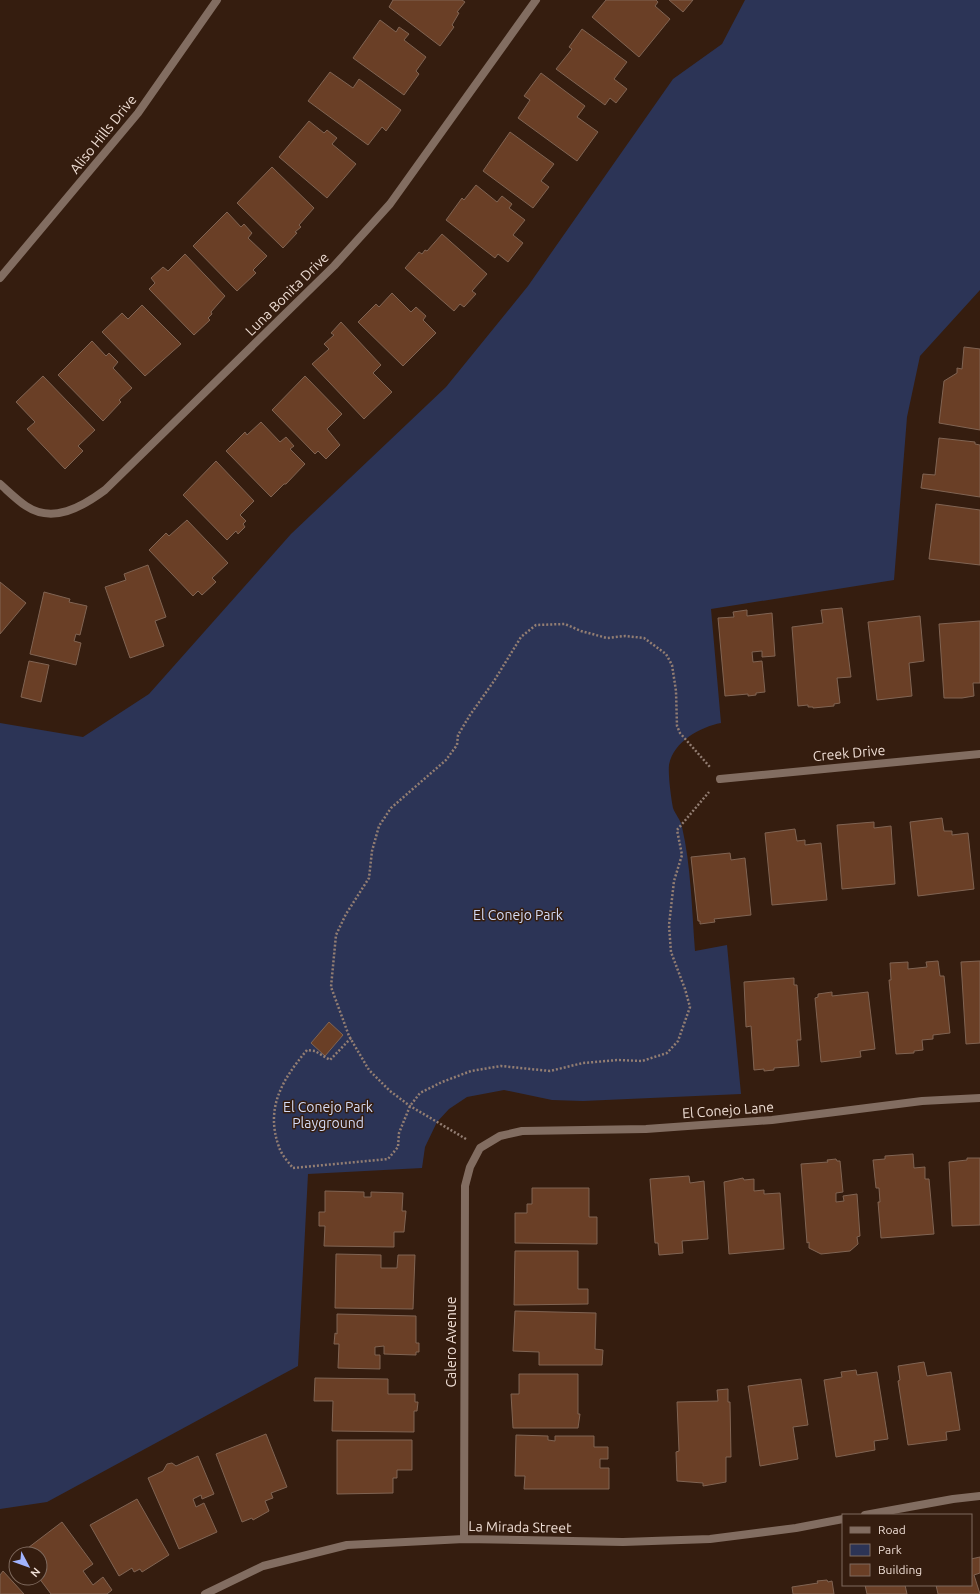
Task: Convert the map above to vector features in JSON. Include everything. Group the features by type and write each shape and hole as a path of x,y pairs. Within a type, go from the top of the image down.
{"street":[{"name":"Aliso Hills Drive","path":"0,278 138,113 217,0"},
{"name":"Luna Bonita Drive","path":"0,484 26,507 44,513 65,513 85,504 104,490 334,266 390,204 536,0"},
{"name":"Creek Drive","path":"720,778 980,754"},
{"name":"El Conejo Lane","path":"480,1148 500,1136 522,1131 646,1129 772,1120 922,1101 980,1098"},
{"name":"Calero Avenue","path":"464,1539 465,1186 470,1166 480,1148"},
{"path":"870,1514 953,1498 980,1496"},
{"name":"La Mirada Street","path":"204,1594 262,1566 347,1545 464,1539 623,1542 710,1539 796,1528 842,1519"}],"path":[{"path":"351,1038 330,1060 315,1051 306,1050 284,1082 277,1097 273,1118 279,1149 293,1168 388,1159 398,1148 399,1133 410,1106 420,1093 471,1070 501,1066 550,1071 583,1063 618,1060 642,1061 667,1053 678,1041 690,1007 671,952 669,925 674,881 682,855 677,830 720,778 678,730 676,691 672,665 666,654 644,638 625,636 607,638 581,631 565,624 536,625 521,637 458,735 458,745 436,770 412,788 390,808 379,826 372,852 369,878 346,914 336,935 331,987 340,1016 369,1070 390,1091 410,1106 480,1148"}],"green space":[{"path":"745,0 980,0 980,290 920,356 907,417 894,580 711,609 721,723 696,732 676,749 669,765 669,775 673,808 681,824 685,842 691,889 695,951 727,945 741,1094 583,1101 552,1100 504,1090 467,1097 449,1109 437,1122 425,1147 422,1168 308,1174 298,1366 47,1502 0,1509 0,723 83,737 149,694 291,534 446,387 528,286 673,79 722,44"}],"building":[{"path":"393,0 462,0 465,2 457,12 459,13 452,25 454,27 440,46 389,7"},
{"path":"606,0 656,0 658,2 655,6 670,19 639,57 592,17"},
{"path":"669,0 693,0 683,12"},
{"path":"380,20 396,32 399,27 409,34 404,40 426,57 416,71 419,74 404,95 353,58"},
{"path":"582,29 627,62 614,79 627,89 616,103 610,98 605,105 556,69 572,49 569,47"},
{"path":"330,72 353,88 359,79 401,110 386,131 382,127 368,145 308,101"},
{"path":"541,73 585,106 577,117 598,132 577,161 518,118 530,100 524,96"},
{"path":"309,121 324,133 327,130 337,138 332,144 356,164 327,198 279,157"},
{"path":"510,132 554,164 541,181 549,187 533,208 483,171"},
{"path":"272,167 314,208 299,225 301,227 295,232 297,233 283,248 237,203"},
{"path":"476,185 497,202 502,196 512,204 509,208 525,220 513,235 523,243 508,262 498,254 495,258 446,220 462,198 464,200"},
{"path":"227,212 241,227 244,224 252,233 248,238 267,256 253,270 256,273 237,291 193,246"},
{"path":"442,234 487,274 472,291 476,294 464,307 460,304 454,311 405,268 419,252 422,254 425,250 427,251"},
{"path":"185,254 225,296 211,312 212,314 208,318 210,320 194,335 149,289 155,283 151,278 163,267 168,271"},
{"path":"392,293 411,312 416,307 426,316 423,320 436,333 403,366 358,322 376,304 379,307"},
{"path":"142,305 181,344 145,376 102,332 122,313 128,319"},
{"path":"341,322 381,365 373,373 392,392 364,419 312,364 329,349 324,344 334,335 331,333"},
{"path":"92,341 106,356 109,353 118,362 113,368 132,388 119,400 121,402 103,421 58,375"},
{"path":"964,347 980,349 980,430 939,423 944,381 957,373 957,368 962,369"},
{"path":"43,376 95,430 78,446 83,451 65,469 27,429 35,422 16,402"},
{"path":"305,376 342,414 327,429 340,445 326,459 318,451 315,454 272,410"},
{"path":"261,422 280,442 286,437 294,446 290,449 305,464 271,497 226,451 245,432 247,435"},
{"path":"939,438 975,442 975,444 980,445 980,497 921,488 923,474 935,475"},
{"path":"216,461 254,501 240,515 246,521 243,524 245,527 238,534 236,531 227,540 183,495"},
{"path":"936,504 980,510 980,565 929,559"},
{"path":"187,520 228,563 212,578 216,582 202,595 198,591 193,596 149,550 166,533 169,536"},
{"path":"148,565 166,617 155,621 164,646 130,658 105,587 126,580 124,574"},
{"path":"0,582 26,603 0,634"},
{"path":"44,592 70,599 69,602 87,606 80,635 76,634 74,641 81,643 76,665 30,654"},
{"path":"842,608 851,677 837,678 840,703 834,704 834,706 813,708 808,707 808,705 798,706 792,627 823,623 821,610"},
{"path":"747,610 747,616 772,613 775,656 762,657 762,651 752,652 753,662 762,661 765,692 748,696 748,694 725,696 718,618 734,617 733,612"},
{"path":"920,616 924,661 909,663 912,696 877,700 868,622"},
{"path":"980,621 980,683 973,683 974,696 944,698 939,624"},
{"path":"29,661 49,665 41,702 21,697"},
{"path":"942,818 944,831 952,831 952,835 968,833 974,889 918,896 910,822"},
{"path":"874,822 874,828 891,826 895,884 842,889 837,825"},
{"path":"795,829 797,841 805,840 805,845 821,843 827,900 772,905 765,833"},
{"path":"730,853 731,860 745,858 751,915 714,919 715,922 700,924 700,921 698,921 691,857"},
{"path":"938,961 940,976 944,976 950,1033 933,1035 933,1039 922,1040 923,1050 914,1051 914,1053 896,1054 889,980 891,980 890,963 908,962 908,969 927,967 926,962"},
{"path":"980,961 980,1043 966,1044 961,962"},
{"path":"794,978 794,985 797,985 801,1040 797,1040 799,1066 774,1068 774,1070 764,1071 764,1069 754,1070 751,1026 746,1027 744,982"},
{"path":"832,992 832,996 868,992 875,1049 860,1051 861,1057 821,1062 815,998 818,997 818,994"},
{"path":"329,1022 343,1035 325,1056 311,1043"},
{"path":"913,1154 914,1168 925,1167 925,1179 929,1179 934,1234 881,1238 878,1202 880,1202 879,1188 876,1188 873,1160 885,1159 885,1156"},
{"path":"967,1158 980,1158 980,1225 952,1226 949,1162 967,1160"},
{"path":"836,1159 837,1161 840,1161 843,1192 836,1193 836,1202 844,1201 843,1196 857,1194 860,1236 857,1237 858,1244 850,1251 821,1254 809,1248 809,1242 807,1243 801,1164 828,1162 827,1160"},
{"path":"689,1176 690,1183 704,1181 708,1239 682,1241 683,1253 659,1255 658,1243 655,1243 650,1179"},
{"path":"743,1178 744,1180 754,1179 754,1191 764,1190 764,1194 780,1193 784,1249 729,1254 724,1182"},
{"path":"532,1188 589,1188 589,1217 597,1217 597,1244 515,1243 515,1213 527,1213 527,1204 532,1204"},
{"path":"325,1191 364,1192 364,1197 371,1197 371,1192 403,1193 402,1211 406,1211 404,1232 394,1232 394,1247 324,1246 325,1226 319,1226 319,1212 325,1212"},
{"path":"515,1251 578,1251 578,1289 588,1289 588,1304 514,1305"},
{"path":"336,1254 381,1255 381,1268 397,1268 398,1255 415,1255 413,1309 335,1308"},
{"path":"515,1311 596,1313 595,1349 603,1350 602,1365 539,1365 539,1352 513,1351"},
{"path":"337,1314 416,1316 416,1343 419,1343 419,1352 416,1352 416,1355 384,1354 384,1346 375,1347 375,1355 380,1355 380,1369 338,1368 339,1344 334,1344 335,1333 337,1334"},
{"path":"924,1362 927,1376 951,1372 960,1430 946,1432 947,1440 908,1445 898,1381 900,1380 898,1366"},
{"path":"856,1370 857,1375 877,1372 888,1439 874,1441 875,1450 836,1457 824,1380 842,1377 841,1372"},
{"path":"519,1374 578,1374 578,1414 580,1414 578,1428 513,1428 511,1394 519,1394"},
{"path":"315,1378 388,1379 388,1394 415,1394 415,1402 418,1402 417,1411 414,1411 414,1432 332,1431 333,1401 314,1401"},
{"path":"801,1379 808,1425 793,1427 798,1459 760,1466 748,1386"},
{"path":"728,1389 728,1402 730,1402 731,1457 726,1457 726,1482 703,1486 703,1483 677,1481 676,1452 679,1451 677,1402 718,1401 717,1390"},
{"path":"266,1434 287,1487 271,1493 273,1498 265,1501 269,1511 253,1520 252,1518 242,1522 216,1454"},
{"path":"516,1435 548,1436 548,1440 555,1441 555,1436 594,1436 594,1447 608,1447 608,1459 600,1459 600,1468 609,1468 609,1489 524,1489 525,1476 515,1476"},
{"path":"337,1440 412,1440 412,1470 397,1470 397,1478 393,1478 393,1493 337,1494"},
{"path":"198,1456 214,1494 202,1499 201,1495 193,1499 196,1507 204,1503 217,1532 179,1549 148,1478 163,1471 167,1464 172,1463 176,1466"},
{"path":"137,1499 169,1555 142,1572 140,1569 134,1572 132,1568 119,1576 90,1525"},
{"path":"62,1522 93,1564 83,1571 93,1585 103,1577 112,1590 107,1594 51,1594 45,1586 48,1586 48,1546 30,1546"},
{"path":"980,1557 980,1573 974,1575 980,1594 938,1594 936,1586 972,1586 972,1559"},
{"path":"3,1571 8,1576 8,1586 17,1586 24,1594 0,1594 0,1575"},
{"path":"827,1580 828,1582 832,1581 834,1594 793,1594 792,1587"},
{"path":"865,1586 905,1586 907,1594 867,1594"}],"park label":[{"name":"El Conejo Park","path":"518,915"},
{"name":"El Conejo Park Playground","path":"328,1116"}]}
